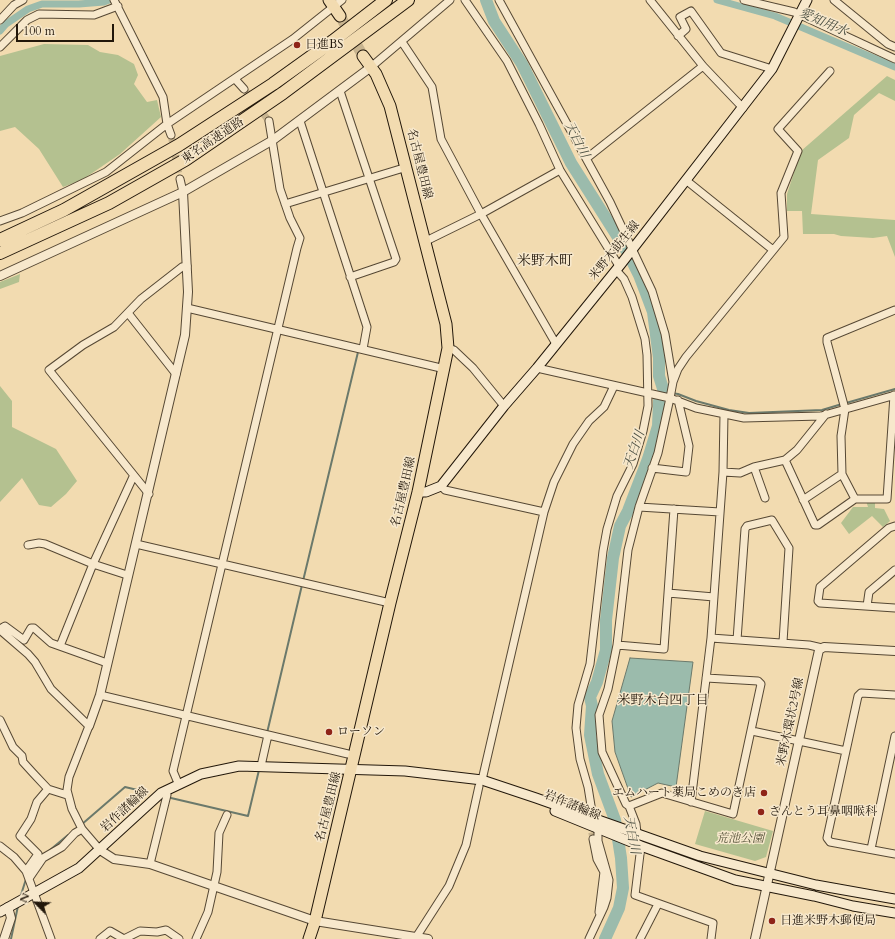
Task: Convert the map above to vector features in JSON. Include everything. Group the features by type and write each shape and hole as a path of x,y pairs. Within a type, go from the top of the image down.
{"highway":[{"name":"東名高速道路","path":"0,240 70,207 180,145 273,84 333,41 386,0"},
{"name":"東名高速道路","path":"0,253 109,203 185,160 283,93 408,0"}],"main road":[{"name":"米野木莇生線","path":"441,486 504,406 537,368 619,267 743,108 772,69 807,0"},
{"name":"名古屋豊田線","path":"309,939 316,921 390,603 418,492 445,369 448,348 446,324 407,167 390,106 376,74 363,56"},
{"path":"418,492 426,492 441,486"},
{"name":"岩作諸輪線","path":"4,909 34,894 79,868 100,850 149,802 161,793 195,776 239,766 352,768 405,771 480,783 633,831 700,856 768,874 895,899"},
{"name":"岩作諸輪線","path":"480,783 735,880 853,906 895,913"}],"street":[{"path":"0,20 14,5 23,0"},
{"path":"0,276 183,192 273,140 371,67 450,0"},
{"path":"465,0 507,61 540,124 560,170 619,267 632,297 645,339 649,394 647,414 633,464 617,496 603,551 590,664 578,704 576,728 580,772 588,805"},
{"path":"499,0 613,207 657,304 665,334 673,382"},
{"path":"650,0 703,66 743,108"},
{"path":"744,0 800,16 895,59"},
{"path":"834,0 888,44 895,47"},
{"path":"0,47 27,20 39,14 94,15 116,3 163,97 167,124 171,135"},
{"path":"0,221 22,213 102,174 167,124 293,40 336,6"},
{"path":"678,36 686,29 680,17 691,11 721,53 772,69"},
{"path":"402,42 432,87 442,139 481,214 556,344"},
{"path":"587,158 703,66"},
{"path":"633,831 636,824 629,806 626,804 606,762 600,743 599,720 600,708 610,683 617,645 628,550 639,506 652,468 673,382 678,369 686,357 784,236 781,193 798,151 778,129 830,71"},
{"path":"235,79 244,90"},
{"path":"340,91 370,177 396,259 394,262 350,277"},
{"path":"178,784 173,771 300,238 280,189 269,121"},
{"path":"300,121 366,327 363,349"},
{"path":"285,204 407,167"},
{"path":"426,241 481,214 560,170"},
{"path":"180,179 183,192 187,266 187,308 185,334 136,544 127,575 100,696 69,777 67,795 82,829 100,850 114,859 150,864 316,921 428,939"},
{"path":"686,180 773,250"},
{"path":"148,494 49,370 82,345 114,327 141,299 182,267 187,266"},
{"path":"187,308 445,369"},
{"path":"855,499 842,474 842,436 845,410 827,338 895,310"},
{"path":"128,313 176,374"},
{"path":"448,348 454,350 473,368 504,406"},
{"path":"537,368 670,398 696,408 744,418 820,416 894,395 887,499 855,499 818,525 815,525 786,460"},
{"path":"416,938 449,886 466,845 544,512 554,482 573,444 589,421 604,407 614,386"},
{"path":"652,468 686,472 689,446 678,400"},
{"path":"691,802 711,638 723,472 724,414"},
{"path":"723,472 740,473 754,467 786,460 797,450 826,414"},
{"path":"754,467 765,498"},
{"path":"803,500 842,474"},
{"path":"60,646 93,564 133,477"},
{"path":"441,486 445,490 544,512"},
{"path":"639,506 674,510 720,512"},
{"path":"617,645 664,649 674,510"},
{"path":"737,640 745,529 747,526 769,519 774,522 789,548 783,642"},
{"path":"895,526 890,528 819,588 818,601 820,603 895,608"},
{"path":"28,545 39,543 45,544 93,564 127,575"},
{"path":"136,544 390,603"},
{"path":"867,606 869,592 895,570"},
{"path":"668,593 714,596"},
{"path":"89,726 51,689 35,662 28,654 0,630 5,626 24,640 32,628 34,628 51,643 107,663"},
{"path":"711,638 783,642 822,648 895,651"},
{"name":"米野木環状2号線","path":"755,939 768,874 780,832 818,653 822,648"},
{"path":"629,806 659,793 733,814 761,684 758,682 706,678"},
{"path":"895,695 859,694 827,838 830,842 895,854"},
{"path":"100,696 348,754"},
{"path":"0,720 13,746 22,756 23,762 48,790 67,795"},
{"path":"752,731 846,751"},
{"path":"261,766 268,735"},
{"path":"871,849 895,736"},
{"path":"580,759 588,787 593,818"},
{"path":"28,874 38,854 20,836 31,819 37,802 48,790"},
{"path":"150,864 167,795"},
{"path":"196,939 208,912 214,886 219,833 228,815"},
{"path":"28,874 43,858 62,847 82,829"},
{"path":"588,939 607,898 609,880 598,841 599,829"},
{"path":"593,839 597,859 604,872 598,918"},
{"path":"637,844 635,895 713,922 711,939"},
{"path":"0,846 14,857 28,874 51,939"},
{"path":"640,939 658,904"},
{"path":"4,909 11,918 4,939"},
{"path":"100,939 110,931 124,939 140,931 157,932 166,930 178,939"}],"green space":[{"path":"44,44 88,45 100,52 118,55 134,64 138,75 134,84 147,102 157,100 161,117 120,154 82,180 63,187 39,149 15,127 0,131 0,56"},
{"path":"887,76 895,80 895,101 879,93 854,115 849,138 818,160 811,214 895,220 895,257 887,236 873,238 841,236 834,234 803,234 802,211 787,211 787,194 801,151"},
{"path":"20,274 19,282 0,289 0,282"},
{"path":"0,386 12,401 12,427 56,449 77,481 66,494 51,507 39,505 22,478 0,502"},
{"path":"866,501 875,501 875,508 884,509 890,521 883,527 872,516 849,534 841,523 853,507 868,507"},
{"name":"荒池公園","path":"705,811 773,831 766,857 755,861 695,844"}],"shaded area":[{"path":"630,658 693,662 676,787 658,783 631,797 615,752 612,721"}],"waterway":[{"name":"愛知用水","path":"0,31 6,24 28,9 42,4 79,4 104,2 109,0"},
{"name":"天白川","path":"486,0 494,21 522,64 571,163 628,253 639,275 653,312 659,358 659,376 664,392 659,401 658,426 648,459 628,511 620,526 613,558 606,620 606,650 597,682 590,697 592,706 590,735 598,774 615,820 621,858 623,888 619,908 605,939"},
{"name":"愛知用水","path":"717,0 775,16 895,67"},
{"path":"303,581 358,352"},
{"path":"846,403 895,389"},
{"path":"664,392 678,394 696,401 729,410 749,413 822,410 842,404"},
{"path":"267,733 302,585"},
{"path":"171,798 248,816 259,770"},
{"path":"81,825 125,787 146,792"},
{"path":"50,850 68,835"},
{"path":"20,898 26,879"},
{"path":"11,939 18,906"}],"tunnel":[{"path":"340,16 363,56"},
{"path":"244,89 269,121"},
{"path":"171,135 180,179"},
{"path":"590,822 593,839"}],"place":[{"name":"日進BS","path":"297,45"},
{"name":"ローソン","path":"329,732"},
{"name":"エムハート薬局こめのき店","path":"764,793"},
{"name":"さんとう耳鼻咽喉科","path":"761,812"},
{"name":"日進米野木郵便局","path":"772,921"}],"district":[{"name":"米野木町","path":"545,262"},
{"name":"米野木台四丁目","path":"663,701"}]}
